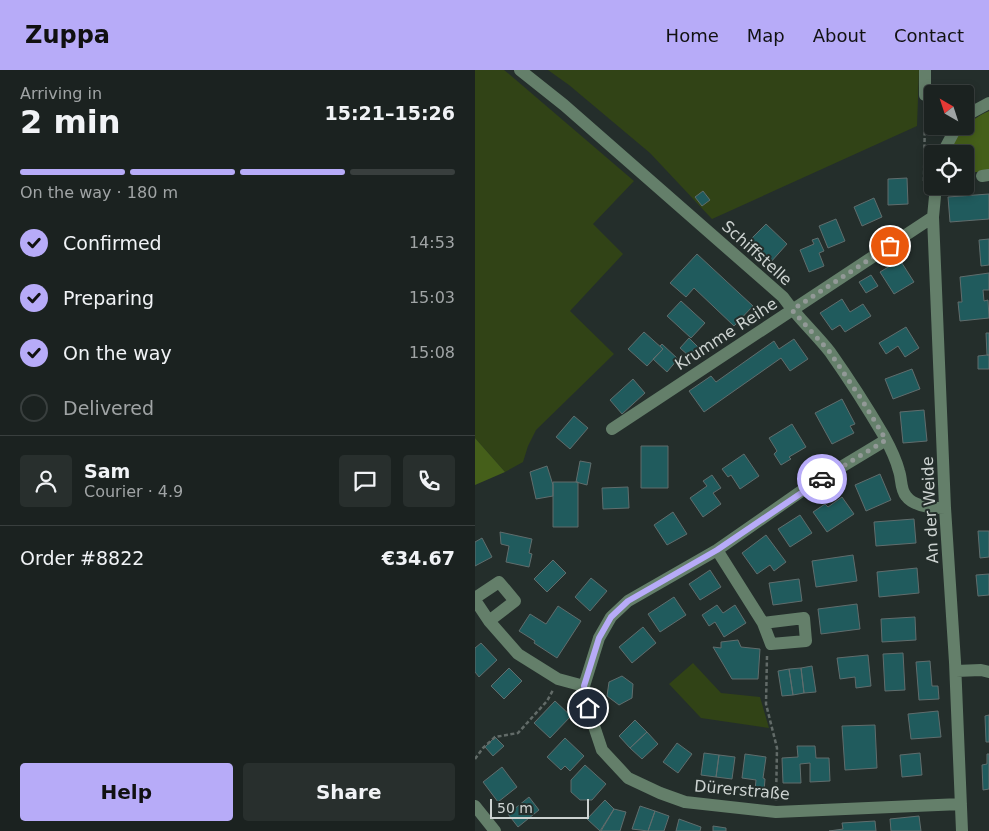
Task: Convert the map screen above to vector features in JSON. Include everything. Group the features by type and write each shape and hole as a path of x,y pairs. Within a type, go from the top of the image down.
{"street":[{"name":"Schiffstelle","path":"520,70 564,105 783,297 792,310 829,351 862,400 896,461 901,486 907,497 931,508 945,508"},
{"path":"925,70 927,85"},
{"path":"974,112 989,104"},
{"name":"An der Weide","path":"931,195 962,831"},
{"name":"Krumme Reihe","path":"612,429 933,217"},
{"name":"Dürerstraße","path":"886,440 803,490 717,550 628,601 611,617 599,638 584,686 588,708 602,750 628,778 685,802 776,812 961,804"},
{"path":"717,550 763,623 771,644 806,641 804,618 763,623"},
{"path":"489,621 515,601 499,582 475,599 489,621 518,654 558,679 584,686"},
{"path":"955,672 981,670 989,672"},
{"path":"475,806 495,831"}],"path":[{"path":"771,644 767,657 766,704 777,748 776,812"},
{"path":"475,759 495,737 518,733 547,701 558,679"}],"green space":[{"path":"475,70 504,70 634,181 593,224 623,254 570,311 614,354 536,430 523,462 505,472 475,438"},
{"path":"548,70 919,70 917,126 712,219 650,153 569,85"},
{"path":"989,111 989,171 974,172 974,145 953,145 959,135 974,135 974,119"},
{"path":"475,438 505,472 475,485"},
{"path":"693,663 721,693 760,697 769,728 701,718 669,684"}],"building":[{"path":"907,178 908,204 888,205 888,179"},
{"path":"703,191 710,200 702,206 695,197"},
{"path":"989,194 989,219 950,222 948,197"},
{"path":"874,198 882,217 862,226 854,207"},
{"path":"836,219 845,241 828,248 819,226"},
{"path":"766,224 787,244 770,263 748,242"},
{"path":"818,238 824,251 819,253 824,266 809,272 800,250 814,244 812,240"},
{"path":"989,239 989,265 981,266 979,240"},
{"path":"697,254 753,306 734,326 694,288 686,297 670,283"},
{"path":"900,260 914,282 894,294 880,272"},
{"path":"989,273 989,290 983,290 984,301 988,300 989,318 960,321 958,302 962,302 960,277"},
{"path":"871,275 878,286 866,293 859,282"},
{"path":"842,299 850,312 863,304 871,316 845,332 840,325 832,330 820,313"},
{"path":"681,301 705,323 691,338 667,316"},
{"path":"906,327 919,348 905,357 898,346 886,354 879,343"},
{"path":"644,332 663,349 647,366 628,349"},
{"path":"986,333 989,333 989,355 987,355"},
{"path":"689,338 698,347 689,356 680,348"},
{"path":"794,339 808,359 790,371 781,358 704,412 689,391 711,376 716,382 774,341 779,349"},
{"path":"662,344 678,359 667,372 653,359 663,349 660,346"},
{"path":"989,355 989,369 978,369 978,356"},
{"path":"912,369 920,389 893,399 885,379"},
{"path":"633,379 645,393 622,414 610,400"},
{"path":"842,399 855,424 850,426 854,433 832,444 815,413"},
{"path":"924,410 927,441 903,443 900,412"},
{"path":"574,416 588,428 570,449 556,437"},
{"path":"792,424 806,447 789,457 791,459 781,465 774,454 777,451 769,438"},
{"path":"641,446 668,446 668,488 641,488"},
{"path":"744,454 759,476 740,489 731,475 728,477 722,469"},
{"path":"580,461 591,463 587,485 576,482"},
{"path":"547,466 553,485 553,496 536,499 530,472"},
{"path":"880,474 891,500 866,511 855,485"},
{"path":"712,475 721,488 713,493 721,504 703,517 690,498 707,486 703,481"},
{"path":"553,482 578,482 578,527 553,527"},
{"path":"628,487 629,508 603,509 602,488"},
{"path":"842,497 854,514 827,532 813,512 825,504 828,507"},
{"path":"673,512 687,534 667,545 654,525"},
{"path":"800,515 812,533 790,547 778,529"},
{"path":"914,519 916,543 876,546 874,522"},
{"path":"978,531 989,531 989,557 980,558"},
{"path":"500,532 532,539 529,553 532,554 529,567 506,562 509,546 501,544"},
{"path":"766,535 786,562 774,571 770,565 757,574 742,553"},
{"path":"482,538 492,557 475,566 475,542"},
{"path":"853,555 857,581 816,587 812,561"},
{"path":"553,560 566,573 547,592 534,579"},
{"path":"917,568 919,593 879,597 877,572"},
{"path":"710,570 721,587 700,600 689,584"},
{"path":"989,574 989,595 978,596 976,575"},
{"path":"591,578 607,591 590,611 575,597"},
{"path":"799,579 802,601 773,605 769,583"},
{"path":"674,597 686,615 660,632 648,614"},
{"path":"857,604 860,629 821,634 818,609"},
{"path":"717,605 723,613 735,605 746,623 724,637 715,622 709,626 702,615"},
{"path":"558,606 581,621 557,658 519,631 530,614 546,624"},
{"path":"915,617 916,640 882,642 881,619"},
{"path":"643,627 656,643 632,663 619,647"},
{"path":"738,640 741,647 760,649 758,679 732,679 713,647 721,648 721,642"},
{"path":"481,643 497,660 479,677 475,672 475,648"},
{"path":"903,653 905,690 885,691 883,654"},
{"path":"868,655 871,686 856,688 855,677 840,679 837,658"},
{"path":"930,661 932,686 938,686 939,699 919,700 916,662"},
{"path":"812,666 816,692 804,693 801,668"},
{"path":"509,668 522,681 504,699 491,686"},
{"path":"801,668 804,693 793,695 789,669"},
{"path":"789,669 793,695 782,696 778,671"},
{"path":"622,676 633,684 632,698 619,705 607,696 609,682"},
{"path":"555,701 571,716 550,738 534,723"},
{"path":"938,711 941,737 911,739 908,714"},
{"path":"989,715 989,742 986,742 985,716"},
{"path":"635,720 647,732 630,748 619,736"},
{"path":"875,725 877,768 845,770 842,726"},
{"path":"647,732 658,744 642,759 630,748"},
{"path":"495,737 504,746 493,756 485,747"},
{"path":"565,738 584,756 570,771 565,766 561,770 547,757"},
{"path":"677,743 692,754 678,773 663,762"},
{"path":"797,746 815,746 816,758 829,758 830,781 810,782 810,763 800,764 801,783 783,783 782,758 798,757"},
{"path":"704,753 719,755 716,777 701,775"},
{"path":"920,753 922,775 902,777 900,755"},
{"path":"745,754 766,757 763,778 765,779 764,791 755,790 756,780 742,778"},
{"path":"987,754 989,754 989,789 983,790 982,765 987,764"},
{"path":"719,755 735,757 732,779 716,777"},
{"path":"585,765 606,784 592,800 580,800 571,792 571,780"},
{"path":"502,767 517,787 498,802 483,782"},
{"path":"529,797 539,810 518,827 508,814"},
{"path":"605,800 614,809 600,831 587,819"},
{"path":"640,806 655,811 648,831 632,829"},
{"path":"614,809 626,812 620,831 601,831"},
{"path":"655,811 669,816 664,831 648,831"},
{"path":"919,816 921,831 891,831 890,819"},
{"path":"679,819 701,827 700,831 676,831"},
{"path":"875,821 876,831 829,831 843,829 842,823"},
{"path":"713,826 726,828 726,831 713,831"}],"way so far":[{"path":"822,479 886,440 829,351 792,310 890,246"}],"route":[{"path":"588,708 584,686 599,638 611,617 628,601 717,550 803,490 822,479"}]}
